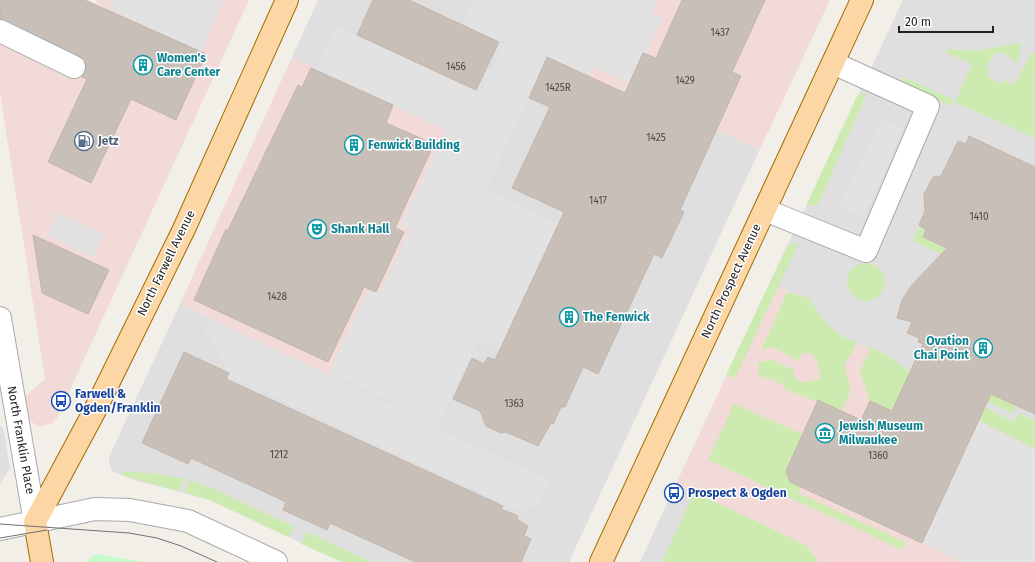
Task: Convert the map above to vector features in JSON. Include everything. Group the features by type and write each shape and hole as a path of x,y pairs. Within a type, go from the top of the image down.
{"main road":[{"name":"North Farwell Avenue","path":"35,522 94,412 184,229 288,0"},
{"name":"North Prospect Avenue","path":"601,562 862,0"},
{"name":"North Franklin Place","path":"35,522 42,562"}],"street":[{"path":"0,31 74,66"},
{"path":"765,210 866,251 928,106 833,63"},
{"name":"North Franklin Place","path":"0,318 35,522"},
{"path":"0,530 95,509 130,510 188,521 276,562"}],"shaded area":[{"path":"97,0 249,0 57,418 51,424 39,427 29,420 23,398 45,379 0,93 0,37 79,76 110,11 96,3"},
{"path":"114,0 224,0 201,52 110,10"},
{"path":"318,0 570,0 588,76 760,149 569,562 342,562 210,500 137,481 112,471 109,463 109,457 180,304 209,318 316,70 292,57"},
{"path":"474,0 658,0 652,13 662,18 646,54 643,53 629,83 593,67 588,76 547,58 486,190 558,223 500,349 478,340 436,427 549,481 537,504 522,512 232,377 204,330 209,318 395,407 397,404 329,373 369,289 380,294 410,229 401,225 446,130 316,70 337,26 481,92 506,39 501,36 499,42 462,25"},
{"path":"570,0 830,0 760,149 588,76"},
{"path":"903,0 1035,0 1035,431 910,372 887,355 844,338 821,319 809,298 769,284"},
{"path":"292,57 446,129 401,225 410,229 380,294 369,289 328,375 180,304"},
{"path":"881,120 903,130 862,217 840,207"},
{"path":"58,213 104,234 94,257 47,235"},
{"path":"769,284 809,298 821,319 844,338 887,355 910,372 1035,431 1035,562 819,562 806,545 676,484"},
{"path":"979,421 1035,449 1035,562 962,562 922,543"},
{"path":"0,426 3,427 10,468 0,484"},
{"path":"676,484 806,545 819,562 640,562"}],"green space":[{"path":"1021,43 1020,55 1015,65 1013,60 1004,53 995,54 986,66 990,68 987,77 1002,84 1004,80 1014,85 1030,55 1035,51 1035,138 955,102 972,64 946,52 947,49 976,51"},
{"path":"904,77 954,100 951,106 902,83"},
{"path":"867,93 818,205 806,206 857,96"},
{"path":"920,226 926,229 923,237 1002,273 999,281 913,241"},
{"path":"799,243 735,378 726,375 788,245"},
{"path":"866,263 876,266 882,272 885,282 882,292 876,298 866,301 856,298 850,292 847,282 850,272 856,266"},
{"path":"787,292 809,298 824,319 835,331 841,336 857,342 844,366 851,391 841,411 785,389 782,384 759,375 759,362 772,360 794,370 794,377 801,382 816,380 820,377 818,363 811,353 802,353 798,361 773,347 761,350"},
{"path":"871,347 887,355 910,372 892,411 870,401 860,371"},
{"path":"957,378 1016,405 1012,413 953,385"},
{"path":"734,404 803,434 786,471 790,482 801,487 798,493 903,541 906,544 905,547 901,549 708,460"},
{"path":"985,407 1014,422 1019,413 1035,421 1035,449 979,421"},
{"path":"122,471 161,474 185,479 179,490 174,490 122,475"},
{"path":"190,481 212,488 295,527 288,537 210,500 184,492"},
{"path":"694,492 806,545 819,562 662,562"},
{"path":"307,532 371,562 342,562 301,544"},
{"path":"96,554 145,562 86,562"}],"building":[{"path":"0,0 85,0 206,54 176,120 131,99 91,183 48,162 87,79 82,77 86,67 85,60 0,19"},
{"path":"373,0 409,0 499,42 476,90 357,35"},
{"path":"682,0 765,0 732,72 741,76 680,210 684,212 662,258 654,254 598,374 583,367 565,407 561,407 553,424 551,423 538,446 506,432 501,433 486,426 480,411 453,399 472,358 484,364 488,357 495,360 564,212 512,188 550,107 529,98 547,57 625,93 643,53 656,58"},
{"path":"311,68 393,105 386,123 434,144 395,228 404,232 376,292 364,287 328,362 194,300 226,229 228,230 298,85 302,87"},
{"path":"969,136 1035,167 1035,414 991,394 922,543 790,482 786,471 818,400 861,420 870,401 892,411 923,344 918,342 919,338 907,333 912,322 897,318 902,300 911,286 947,248 923,237 926,230 919,225 925,211 924,194 933,177 941,176 958,141 966,144"},
{"path":"33,235 109,270 88,314 42,293"},
{"path":"184,352 229,373 226,379 503,506 501,509 518,516 517,519 528,526 524,536 531,539 521,562 415,562 330,523 327,530 283,510 286,502 191,458 188,464 142,443"}],"tram line":[{"path":"0,524 129,533 157,538 181,546 217,562"},
{"path":"0,538 47,530"}],"place":[{"name":"Women's Care Center","path":"143,65"},
{"name":"Jetz","path":"84,141"},
{"name":"Fenwick Building","path":"354,145"},
{"name":"Shank Hall","path":"317,229"},
{"name":"The Fenwick","path":"569,317"},
{"name":"Ovation Chai Point","path":"983,348"},
{"name":"Farwell & Ogden/Franklin","path":"61,401"},
{"name":"Jewish Museum Milwaukee","path":"825,433"},
{"name":"Prospect & Ogden","path":"674,493"}]}
